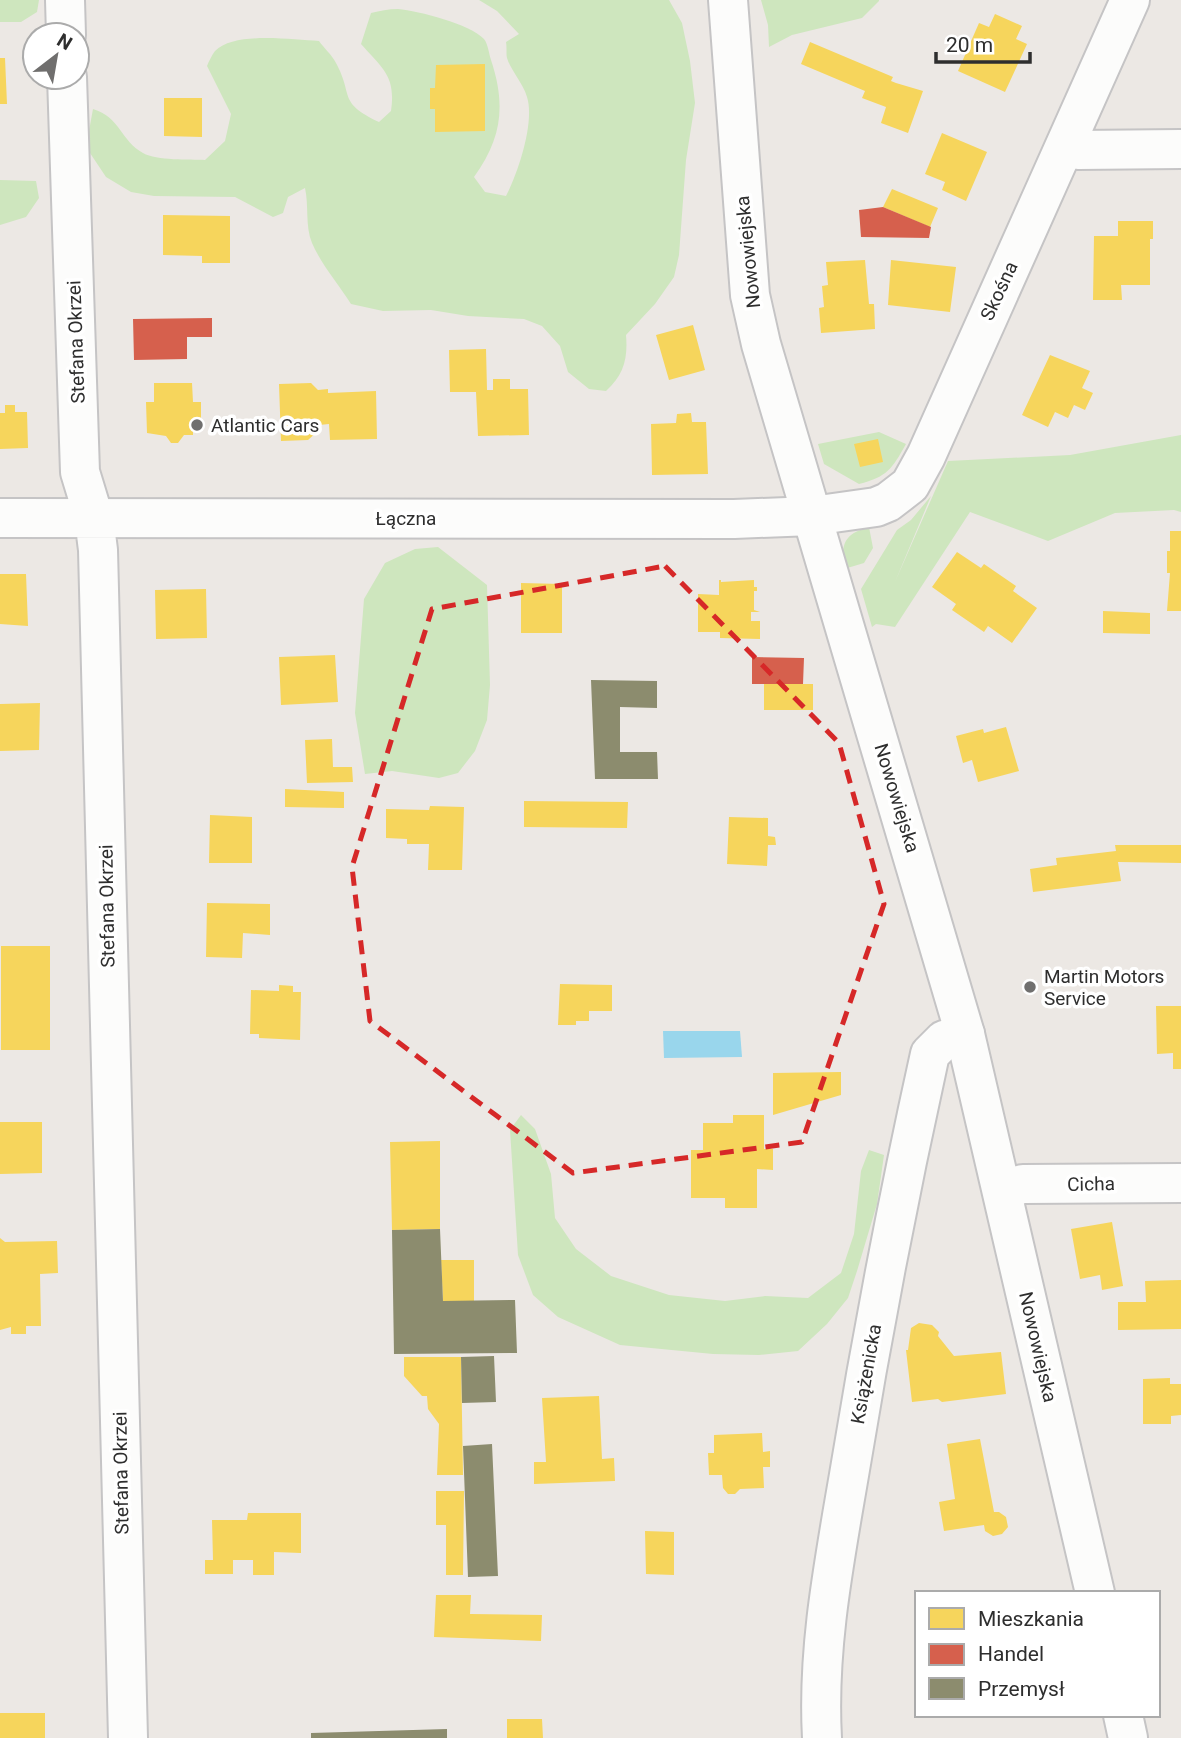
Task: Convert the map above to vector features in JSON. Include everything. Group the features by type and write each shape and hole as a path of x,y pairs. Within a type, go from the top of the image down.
{"street":[{"path":"65,0 66,21"},
{"name":"Nowowiejska","path":"728,0 750,295 761,344 965,1034 1095,1591"},
{"name":"Skośna","path":"812,516 876,508 910,485 926,456 1130,0"},
{"name":"Stefana Okrzei","path":"67,91 80,472 94,518 98,550 128,1738"},
{"path":"1066,145 1078,150 1181,149"},
{"name":"Łączna","path":"0,518 734,519 812,516"},
{"name":"Książenicka","path":"822,1738 820,1701 823,1630 899,1197 930,1054 944,1040 965,1034"},
{"name":"Cicha","path":"1002,1189 1023,1184 1181,1183"},
{"path":"1123,1717 1128,1738"}],"highlighted area":[{"path":"665,566 839,743 884,904 802,1142 573,1173 370,1021 352,867 432,609"}],"green space":[{"path":"0,0 39,0 37,12 21,22 0,22"},
{"path":"479,0 669,0 682,23 695,103 686,160 679,255 674,277 655,304 626,335 624,366 606,391 589,389 568,372 560,346 542,326 524,319 468,316 431,310 383,311 351,304 312,243 305,188 288,197 283,213 273,217 235,197 154,196 131,192 106,177 86,147 93,109 115,123 136,148 149,156 205,160 225,141 231,114 207,66 215,51 224,45 250,39 319,41 336,63 352,103 379,122 391,111 392,89 386,74 361,44 371,13 398,9 456,23 484,39 499,92 499,121 491,149 474,177 485,192 506,196 520,161 529,120 527,97 507,56 506,42 519,34 497,11"},
{"path":"761,0 879,1 862,18 792,35 769,47 768,25"},
{"path":"0,180 36,181 39,198 26,217 0,225"},
{"path":"879,432 906,444 892,466 882,475 859,484 824,464 818,444"},
{"path":"1181,435 1181,512 1174,510 1115,513 1048,541 970,512 895,627 876,624 872,627 861,589 897,530 911,520 931,496 895,582 948,461 1070,455"},
{"path":"869,527 873,548 864,563 844,569 843,553 846,542 854,533"},
{"path":"438,547 487,585 490,685 487,720 475,751 458,773 439,778 392,771 365,774 355,713 364,599 385,563 415,549"},
{"path":"521,1115 535,1129 551,1174 555,1218 576,1249 611,1276 669,1295 725,1301 765,1296 808,1298 841,1273 854,1234 861,1171 869,1150 884,1155 877,1204 848,1298 827,1324 798,1351 759,1355 713,1354 620,1345 558,1317 533,1295 518,1255 510,1130"}],"water":[{"path":"663,1031 740,1031 742,1057 664,1058"}],"building: Mieszkania":[{"path":"995,14 1022,26 1016,39 1027,44 1005,92 958,71 979,23 989,27"},
{"path":"810,42 893,77 891,81 923,91 908,133 881,123 886,107 862,98 865,91 801,64"},
{"path":"0,58 5,58 7,104 0,104"},
{"path":"485,64 485,131 435,132 435,109 430,109 430,88 435,88 436,65"},
{"path":"164,98 202,98 202,137 164,136"},
{"path":"942,133 987,152 966,201 942,190 945,182 925,174"},
{"path":"892,189 938,208 930,227 883,207"},
{"path":"163,215 230,216 230,263 202,263 202,256 163,255"},
{"path":"1118,221 1153,221 1153,239 1150,239 1150,285 1121,285 1122,300 1093,300 1094,236 1118,236"},
{"path":"865,260 869,304 874,304 875,329 821,333 819,308 824,307 822,286 828,285 826,262"},
{"path":"891,260 956,267 950,312 888,305"},
{"path":"693,325 705,370 669,380 656,335"},
{"path":"486,349 487,390 493,390 493,379 510,379 510,389 528,389 529,435 478,436 476,392 450,392 449,350"},
{"path":"1050,355 1090,371 1082,388 1093,393 1085,410 1074,405 1068,418 1055,412 1048,427 1022,415"},
{"path":"154,383 192,383 193,402 201,402 201,425 193,425 193,435 184,435 178,443 171,443 166,436 147,433 146,402 154,402"},
{"path":"311,383 318,390 328,389 328,393 376,391 377,439 330,440 329,424 319,425 319,430 308,440 281,441 279,384"},
{"path":"5,405 15,405 15,412 27,412 28,448 0,449 0,413 5,413"},
{"path":"691,413 692,422 706,422 708,474 652,475 651,424 676,423 677,414"},
{"path":"878,439 883,462 860,467 854,444"},
{"path":"1170,531 1181,531 1181,611 1167,611 1170,573 1167,573 1167,551 1170,551"},
{"path":"957,552 981,568 984,564 1016,586 1013,591 1037,608 1012,643 988,626 984,632 952,610 956,604 932,587"},
{"path":"0,574 26,574 28,626 0,624"},
{"path":"719,580 754,580 757,591 754,591 754,610 760,612 751,612 751,621 760,621 760,639 720,638 720,632 698,632 698,594 719,595"},
{"path":"521,583 562,584 562,633 521,633"},
{"path":"206,589 207,638 156,639 155,590"},
{"path":"1103,611 1150,613 1150,634 1103,633"},
{"path":"335,655 338,702 281,705 279,657"},
{"path":"764,684 813,684 813,710 764,710"},
{"path":"40,703 39,750 0,751 0,704"},
{"path":"1006,727 1019,771 978,782 972,760 963,763 956,736 983,729 984,733"},
{"path":"332,739 333,767 352,767 353,782 307,783 305,740"},
{"path":"285,789 344,792 344,808 285,807"},
{"path":"524,801 628,802 627,828 524,827"},
{"path":"430,806 464,807 462,870 428,870 429,844 407,844 407,839 386,838 386,809 429,810"},
{"path":"210,815 252,817 252,863 209,863"},
{"path":"729,817 768,818 768,836 775,837 776,845 768,845 767,866 727,864"},
{"path":"1115,845 1181,845 1181,863 1118,862 1121,881 1033,892 1030,869 1057,865 1056,858 1116,851"},
{"path":"207,903 270,904 270,935 243,933 242,958 206,957"},
{"path":"1,946 50,946 50,1050 1,1050"},
{"path":"560,984 612,985 612,1011 589,1011 589,1021 576,1021 576,1025 558,1025"},
{"path":"279,985 293,986 293,992 301,992 300,1040 259,1038 259,1034 250,1034 251,990 279,991"},
{"path":"1156,1006 1181,1006 1181,1069 1173,1069 1173,1053 1157,1054"},
{"path":"841,1072 841,1095 773,1115 773,1073"},
{"path":"733,1115 764,1115 764,1149 773,1149 773,1170 757,1169 757,1208 725,1208 725,1198 691,1198 691,1150 703,1150 703,1123 733,1123"},
{"path":"0,1122 42,1122 42,1173 0,1174"},
{"path":"440,1141 440,1229 392,1230 390,1142"},
{"path":"1112,1222 1123,1286 1102,1290 1100,1275 1080,1279 1071,1229"},
{"path":"0,1238 5,1242 57,1241 58,1273 40,1274 41,1326 26,1326 26,1334 11,1334 11,1327 0,1330"},
{"path":"441,1260 474,1260 474,1301 443,1301"},
{"path":"1181,1280 1181,1329 1118,1330 1118,1302 1146,1302 1145,1281"},
{"path":"919,1323 932,1325 954,1356 1001,1352 1006,1394 942,1402 938,1399 912,1402 906,1350 911,1328"},
{"path":"404,1357 461,1357 463,1475 437,1475 439,1424 428,1409 427,1396 422,1396 404,1376"},
{"path":"1170,1378 1170,1384 1181,1384 1181,1415 1171,1416 1171,1424 1143,1424 1143,1379"},
{"path":"599,1396 602,1459 614,1458 615,1481 534,1484 534,1462 546,1462 542,1398"},
{"path":"762,1433 763,1452 770,1451 770,1467 763,1467 764,1488 740,1489 735,1494 728,1494 723,1488 722,1475 709,1475 708,1453 714,1453 714,1435"},
{"path":"980,1439 994,1512 1006,1517 1008,1527 1002,1534 993,1536 985,1531 984,1525 944,1531 939,1502 955,1499 947,1444"},
{"path":"436,1491 464,1491 463,1575 446,1575 446,1525 436,1525"},
{"path":"248,1513 301,1513 301,1553 274,1552 274,1575 253,1575 253,1560 233,1560 233,1574 205,1574 205,1560 213,1560 212,1520 247,1520"},
{"path":"645,1531 674,1532 674,1575 646,1574"},
{"path":"436,1595 471,1595 470,1614 542,1615 541,1641 434,1637"},
{"path":"0,1713 45,1713 45,1738 0,1738"},
{"path":"507,1719 542,1719 543,1738 507,1738"}],"building: Handel":[{"path":"883,207 931,227 929,238 861,237 859,210"},
{"path":"212,318 212,337 187,337 187,359 134,360 133,319"},
{"path":"752,657 804,658 803,684 752,684"}],"building: Przemysł":[{"path":"591,680 657,681 657,708 620,707 620,752 657,752 658,779 595,779"},
{"path":"440,1229 443,1301 515,1300 517,1353 394,1354 392,1230"},
{"path":"494,1356 496,1402 462,1403 461,1357"},
{"path":"492,1444 498,1576 468,1577 463,1446"},
{"path":"447,1729 447,1738 311,1738 311,1733"}],"place":[{"name":"Atlantic Cars","path":"197,425"},
{"name":"Martin Motors Service","path":"1030,987"}]}
